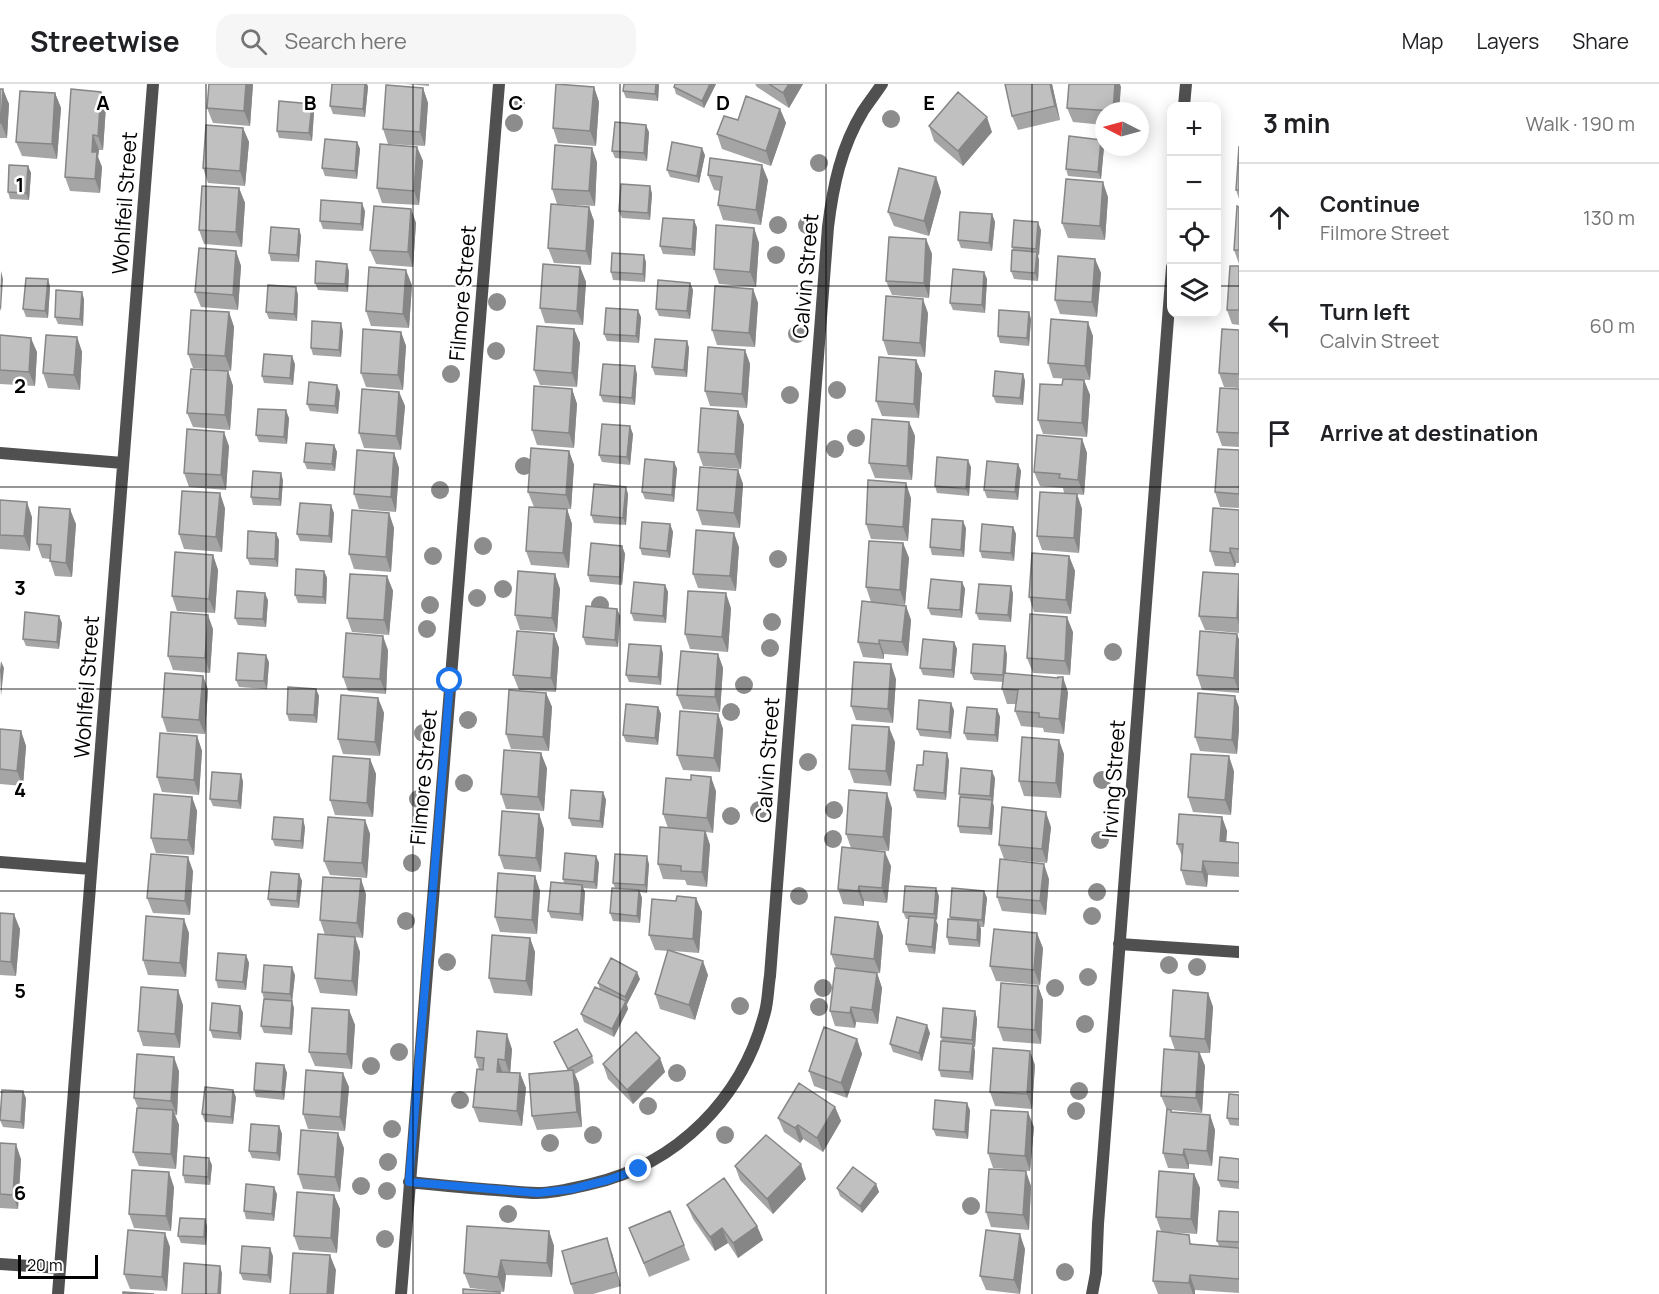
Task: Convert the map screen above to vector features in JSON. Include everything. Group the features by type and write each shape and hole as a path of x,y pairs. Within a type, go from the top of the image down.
{"street":[{"name":"Wohlfeil Street","path":"58,1294 153,84"},
{"name":"Filmore Street","path":"401,1294 499,84"},
{"name":"Calvin Street","path":"409,1182 538,1193 572,1189 639,1169 686,1139 708,1118 726,1095 747,1059 765,1011 770,976 832,190 843,153 863,111 882,84"},
{"path":"1184,102 1186,84"},
{"name":"Irving Street","path":"1092,1294 1096,1273 1119,944 1168,318"},
{"path":"0,453 123,463"},
{"path":"0,862 91,869"},
{"path":"1119,944 1239,952"},
{"path":"0,1264 60,1268"}],"building":[{"path":"209,84 246,84 244,111 207,108"},
{"path":"332,84 365,84 363,109 330,106"},
{"path":"556,84 594,87 590,131 553,128"},
{"path":"624,84 656,84 655,94 623,91"},
{"path":"675,84 710,84 702,101 674,87"},
{"path":"769,84 789,84 783,93"},
{"path":"1005,84 1050,84 1055,106 1012,116"},
{"path":"1069,84 1115,84 1114,102 1095,102 1095,110 1067,108"},
{"path":"386,85 423,88 420,132 383,129"},
{"path":"0,89 3,89 1,123 0,123"},
{"path":"71,89 101,92 98,136 93,135 92,152 97,152 95,179 65,177"},
{"path":"20,91 55,93 52,144 16,142"},
{"path":"958,92 987,117 958,151 929,126"},
{"path":"746,96 780,109 766,151 717,134 724,116 738,120"},
{"path":"279,101 312,104 309,133 277,131"},
{"path":"615,122 646,125 644,153 612,151"},
{"path":"206,125 243,128 240,171 203,168"},
{"path":"1069,136 1095,139 1095,156 1100,156 1098,172 1066,169"},
{"path":"325,139 357,142 355,171 322,168"},
{"path":"672,142 702,148 697,176 667,170"},
{"path":"380,144 417,147 414,191 377,188"},
{"path":"555,145 592,148 589,191 552,189"},
{"path":"1239,146 1239,190 1236,190"},
{"path":"710,158 762,165 756,210 718,205 722,177 708,175"},
{"path":"9,165 28,166 26,193 8,192"},
{"path":"899,168 936,177 924,221 888,212"},
{"path":"1066,179 1103,182 1100,226 1062,223"},
{"path":"621,184 650,186 648,213 619,211"},
{"path":"202,186 239,188 236,232 199,230"},
{"path":"321,200 362,203 361,224 320,221"},
{"path":"551,204 589,207 586,251 548,248"},
{"path":"374,206 411,209 408,252 370,250"},
{"path":"1237,206 1239,207 1239,250 1234,250"},
{"path":"960,212 992,214 989,243 958,240"},
{"path":"663,218 694,220 692,249 660,246"},
{"path":"1014,220 1038,222 1036,249 1012,247"},
{"path":"716,225 754,228 750,272 714,269"},
{"path":"271,227 299,229 297,255 269,253"},
{"path":"889,237 926,239 924,283 886,281"},
{"path":"199,248 236,251 233,295 195,292"},
{"path":"1012,250 1037,252 1035,273 1011,271"},
{"path":"612,253 644,255 643,274 611,272"},
{"path":"1058,256 1095,259 1092,302 1055,300"},
{"path":"316,261 347,264 345,284 315,283"},
{"path":"543,264 580,267 577,311 540,308"},
{"path":"1230,266 1239,266 1239,310 1227,310"},
{"path":"369,267 406,270 403,314 366,311"},
{"path":"953,269 984,272 982,305 950,303"},
{"path":"26,278 48,279 45,311 23,309"},
{"path":"658,280 690,283 687,311 656,309"},
{"path":"268,285 296,287 294,314 266,312"},
{"path":"715,286 753,289 749,333 712,330"},
{"path":"56,290 82,292 80,319 55,317"},
{"path":"886,296 923,299 920,343 883,340"},
{"path":"606,308 638,310 636,336 604,334"},
{"path":"191,310 229,312 225,356 188,354"},
{"path":"999,310 1029,312 1027,338 998,336"},
{"path":"1051,319 1088,322 1085,366 1048,363"},
{"path":"312,321 341,323 339,350 311,348"},
{"path":"537,326 574,329 572,373 534,370"},
{"path":"363,329 401,332 398,375 361,373"},
{"path":"1222,329 1239,330 1239,374 1219,373"},
{"path":"0,335 31,338 29,372 0,370"},
{"path":"46,335 77,337 74,375 43,373"},
{"path":"655,339 687,341 684,370 652,367"},
{"path":"708,347 745,350 742,394 705,391"},
{"path":"264,354 292,356 290,378 262,376"},
{"path":"879,357 916,360 914,404 876,401"},
{"path":"603,364 635,366 632,398 600,395"},
{"path":"191,369 228,371 225,415 187,413"},
{"path":"995,371 1023,374 1020,398 993,396"},
{"path":"1063,379 1084,380 1082,423 1038,420 1040,384 1062,385"},
{"path":"309,382 337,385 335,406 307,404"},
{"path":"534,386 572,389 569,433 532,430"},
{"path":"1220,388 1239,389 1239,433 1217,432"},
{"path":"362,389 399,392 396,436 359,433"},
{"path":"701,408 738,411 735,454 698,452"},
{"path":"258,409 286,410 284,437 256,435"},
{"path":"872,419 909,422 907,466 869,463"},
{"path":"602,424 630,426 627,457 599,455"},
{"path":"187,429 224,432 221,475 184,473"},
{"path":"1037,435 1082,439 1078,480 1059,478 1060,474 1034,472"},
{"path":"306,443 334,445 332,464 304,462"},
{"path":"531,448 569,451 566,495 528,492"},
{"path":"1218,449 1239,450 1239,494 1215,492"},
{"path":"357,450 394,453 391,497 354,494"},
{"path":"937,457 968,460 966,489 935,486"},
{"path":"645,459 674,462 672,495 642,492"},
{"path":"987,461 1018,464 1015,492 984,490"},
{"path":"700,467 738,470 734,513 697,510"},
{"path":"253,471 281,473 279,499 251,497"},
{"path":"868,480 906,483 903,527 866,524"},
{"path":"594,484 626,487 623,518 591,515"},
{"path":"182,491 220,493 216,537 179,534"},
{"path":"1040,492 1077,494 1074,538 1037,536"},
{"path":"0,500 27,502 24,536 0,535"},
{"path":"300,503 331,505 329,536 297,534"},
{"path":"39,507 70,509 66,563 50,561 51,545 37,544"},
{"path":"529,507 567,509 563,553 526,551"},
{"path":"1213,508 1239,510 1239,549 1230,548 1230,553 1210,551"},
{"path":"352,510 389,513 386,557 349,554"},
{"path":"932,519 963,521 961,550 930,547"},
{"path":"642,522 670,524 667,551 640,548"},
{"path":"982,524 1013,527 1011,553 980,551"},
{"path":"696,530 734,533 730,576 693,574"},
{"path":"248,531 276,533 275,559 247,558"},
{"path":"869,541 903,543 900,590 866,587"},
{"path":"591,543 622,546 620,577 588,575"},
{"path":"175,552 213,555 209,599 172,596"},
{"path":"1032,553 1069,556 1066,600 1029,597"},
{"path":"296,569 324,571 323,597 295,595"},
{"path":"518,571 555,574 552,618 515,615"},
{"path":"1203,572 1239,574 1237,618 1199,616"},
{"path":"350,574 387,576 384,620 347,618"},
{"path":"931,579 962,582 960,610 928,608"},
{"path":"634,582 665,585 663,616 631,613"},
{"path":"979,584 1011,586 1008,615 976,613"},
{"path":"237,591 265,593 263,619 235,618"},
{"path":"688,591 726,593 722,637 685,634"},
{"path":"862,601 906,606 902,642 879,640 879,644 858,642"},
{"path":"586,606 617,609 615,640 583,637"},
{"path":"25,612 59,616 57,642 23,639"},
{"path":"171,612 208,615 205,658 168,656"},
{"path":"1030,614 1067,617 1065,661 1027,658"},
{"path":"517,631 554,634 551,678 513,675"},
{"path":"1200,631 1237,634 1234,678 1197,675"},
{"path":"346,633 383,636 380,679 343,677"},
{"path":"923,639 954,642 952,670 920,668"},
{"path":"629,644 661,646 658,677 626,675"},
{"path":"973,644 1005,646 1003,675 971,673"},
{"path":"681,651 718,654 715,697 677,695"},
{"path":"238,653 266,655 264,681 236,680"},
{"path":"854,662 891,664 888,709 851,706"},
{"path":"165,673 203,676 199,720 162,717"},
{"path":"1004,673 1063,677 1059,719 1039,717 1039,713 1015,711 1018,690 1002,689"},
{"path":"288,687 316,689 314,715 287,714"},
{"path":"509,690 546,693 543,737 506,734"},
{"path":"1198,693 1235,696 1232,740 1195,737"},
{"path":"341,695 378,698 375,742 338,739"},
{"path":"919,700 951,703 949,732 917,729"},
{"path":"626,704 658,707 655,738 623,735"},
{"path":"967,707 997,709 995,735 964,733"},
{"path":"680,711 718,714 714,758 677,755"},
{"path":"852,725 889,727 886,771 849,769"},
{"path":"0,729 21,731 17,771 0,769"},
{"path":"160,733 197,736 194,780 157,777"},
{"path":"1022,737 1059,740 1056,783 1019,781"},
{"path":"504,750 541,753 538,797 501,794"},
{"path":"924,751 947,753 944,793 914,790 917,765 923,765"},
{"path":"1191,754 1229,756 1225,800 1188,797"},
{"path":"333,756 370,759 367,803 330,800"},
{"path":"961,768 992,771 990,796 959,794"},
{"path":"212,772 241,774 238,801 210,799"},
{"path":"691,775 711,777 707,818 663,814 666,778 691,780"},
{"path":"571,790 603,792 600,821 569,818"},
{"path":"849,790 887,793 883,837 846,834"},
{"path":"154,794 192,797 188,840 151,838"},
{"path":"960,797 992,800 989,828 958,826"},
{"path":"1002,807 1046,812 1042,849 999,845"},
{"path":"502,811 539,814 536,858 499,855"},
{"path":"1179,814 1222,817 1220,841 1239,843 1239,863 1203,861 1202,872 1181,870 1183,844 1177,844"},
{"path":"274,817 303,819 301,841 272,839"},
{"path":"328,817 365,820 362,863 324,861"},
{"path":"660,827 705,831 702,872 681,871 681,866 658,864"},
{"path":"842,847 885,852 882,888 859,886 858,891 838,889"},
{"path":"565,853 596,856 594,882 563,879"},
{"path":"151,854 188,857 185,901 147,898"},
{"path":"615,854 647,856 645,885 613,883"},
{"path":"1000,859 1044,864 1040,901 997,897"},
{"path":"271,872 299,874 297,901 268,899"},
{"path":"498,873 535,876 532,920 495,917"},
{"path":"323,877 361,879 357,923 320,920"},
{"path":"551,882 582,885 580,914 548,911"},
{"path":"905,886 936,888 934,914 903,912"},
{"path":"612,888 639,890 637,916 610,913"},
{"path":"952,888 984,891 982,920 950,917"},
{"path":"677,896 696,898 693,939 649,935 652,899 676,901"},
{"path":"0,913 14,914 11,962 0,961"},
{"path":"146,916 184,919 180,963 143,960"},
{"path":"909,916 935,918 932,947 906,944"},
{"path":"835,917 878,922 874,959 831,954"},
{"path":"948,919 978,921 977,940 947,937"},
{"path":"994,929 1037,933 1034,970 990,966"},
{"path":"318,934 355,937 352,981 315,978"},
{"path":"492,935 530,938 526,981 489,978"},
{"path":"668,950 703,961 689,1005 655,994"},
{"path":"218,953 246,955 243,982 216,980"},
{"path":"611,958 637,972 625,997 598,983"},
{"path":"264,965 292,967 290,994 262,992"},
{"path":"835,968 877,973 872,1010 851,1007 850,1013 830,1011"},
{"path":"1001,983 1038,986 1035,1030 998,1027"},
{"path":"141,987 178,990 175,1034 138,1031"},
{"path":"595,987 626,1001 612,1029 581,1014"},
{"path":"1173,990 1208,993 1205,1039 1170,1036"},
{"path":"264,999 292,1001 290,1028 261,1026"},
{"path":"212,1003 240,1006 238,1033 210,1030"},
{"path":"312,1008 349,1010 347,1054 309,1052"},
{"path":"943,1008 975,1011 972,1040 941,1037"},
{"path":"897,1017 927,1025 919,1053 890,1044"},
{"path":"824,1027 857,1039 841,1083 809,1071"},
{"path":"577,1029 592,1056 568,1069 554,1042"},
{"path":"477,1031 507,1034 505,1060 498,1059 497,1072 520,1073 517,1111 473,1107 477,1069 483,1070 484,1058 475,1057"},
{"path":"636,1032 660,1058 627,1090 603,1064"},
{"path":"941,1041 973,1044 970,1072 939,1070"},
{"path":"993,1048 1030,1051 1027,1094 990,1092"},
{"path":"1164,1049 1199,1052 1196,1098 1161,1096"},
{"path":"137,1054 174,1057 171,1101 134,1098"},
{"path":"256,1063 284,1065 282,1092 254,1090"},
{"path":"306,1070 343,1073 340,1117 303,1114"},
{"path":"573,1070 577,1112 532,1116 529,1074"},
{"path":"799,1083 835,1107 817,1138 798,1125 795,1128 778,1118"},
{"path":"205,1087 233,1090 231,1117 202,1114"},
{"path":"2,1090 23,1091 21,1122 0,1120"},
{"path":"1229,1094 1239,1095 1239,1119 1227,1118"},
{"path":"935,1100 967,1103 965,1132 933,1129"},
{"path":"137,1108 173,1110 171,1154 133,1152"},
{"path":"1167,1109 1171,1112 1210,1115 1207,1151 1184,1149 1183,1155 1163,1153"},
{"path":"991,1110 1028,1112 1025,1156 988,1153"},
{"path":"251,1124 279,1126 277,1153 249,1151"},
{"path":"301,1130 338,1133 335,1177 298,1174"},
{"path":"766,1135 801,1164 767,1199 735,1166"},
{"path":"0,1143 16,1144 13,1195 0,1194"},
{"path":"184,1156 209,1158 208,1177 183,1175"},
{"path":"1220,1157 1239,1159 1239,1182 1218,1180"},
{"path":"853,1167 876,1184 860,1206 837,1188"},
{"path":"989,1169 1026,1171 1023,1215 986,1212"},
{"path":"132,1170 169,1172 166,1216 129,1214"},
{"path":"1159,1171 1194,1174 1191,1219 1156,1217"},
{"path":"724,1178 757,1226 733,1243 722,1228 710,1237 687,1205"},
{"path":"246,1184 274,1187 272,1214 244,1211"},
{"path":"297,1192 334,1195 331,1238 294,1236"},
{"path":"670,1211 684,1245 644,1263 629,1228"},
{"path":"1219,1211 1239,1212 1239,1242 1217,1241"},
{"path":"180,1218 205,1219 204,1237 178,1236"},
{"path":"467,1226 549,1231 547,1263 501,1260 498,1277 464,1273"},
{"path":"128,1230 165,1233 162,1277 124,1274"},
{"path":"986,1230 1020,1234 1014,1280 980,1276"},
{"path":"1157,1231 1189,1235 1190,1244 1239,1248 1239,1279 1190,1275 1189,1283 1153,1281"},
{"path":"607,1238 616,1272 571,1284 562,1251"},
{"path":"242,1246 270,1248 268,1275 240,1273"},
{"path":"293,1253 330,1255 327,1294 290,1294"},
{"path":"184,1263 220,1266 218,1294 182,1294"},
{"path":"463,1289 500,1292 500,1294 463,1294"},
{"path":"123,1292 154,1294 123,1294"}],"route":[{"path":"450,681 409,1182 538,1193 572,1189 639,1169"}]}
